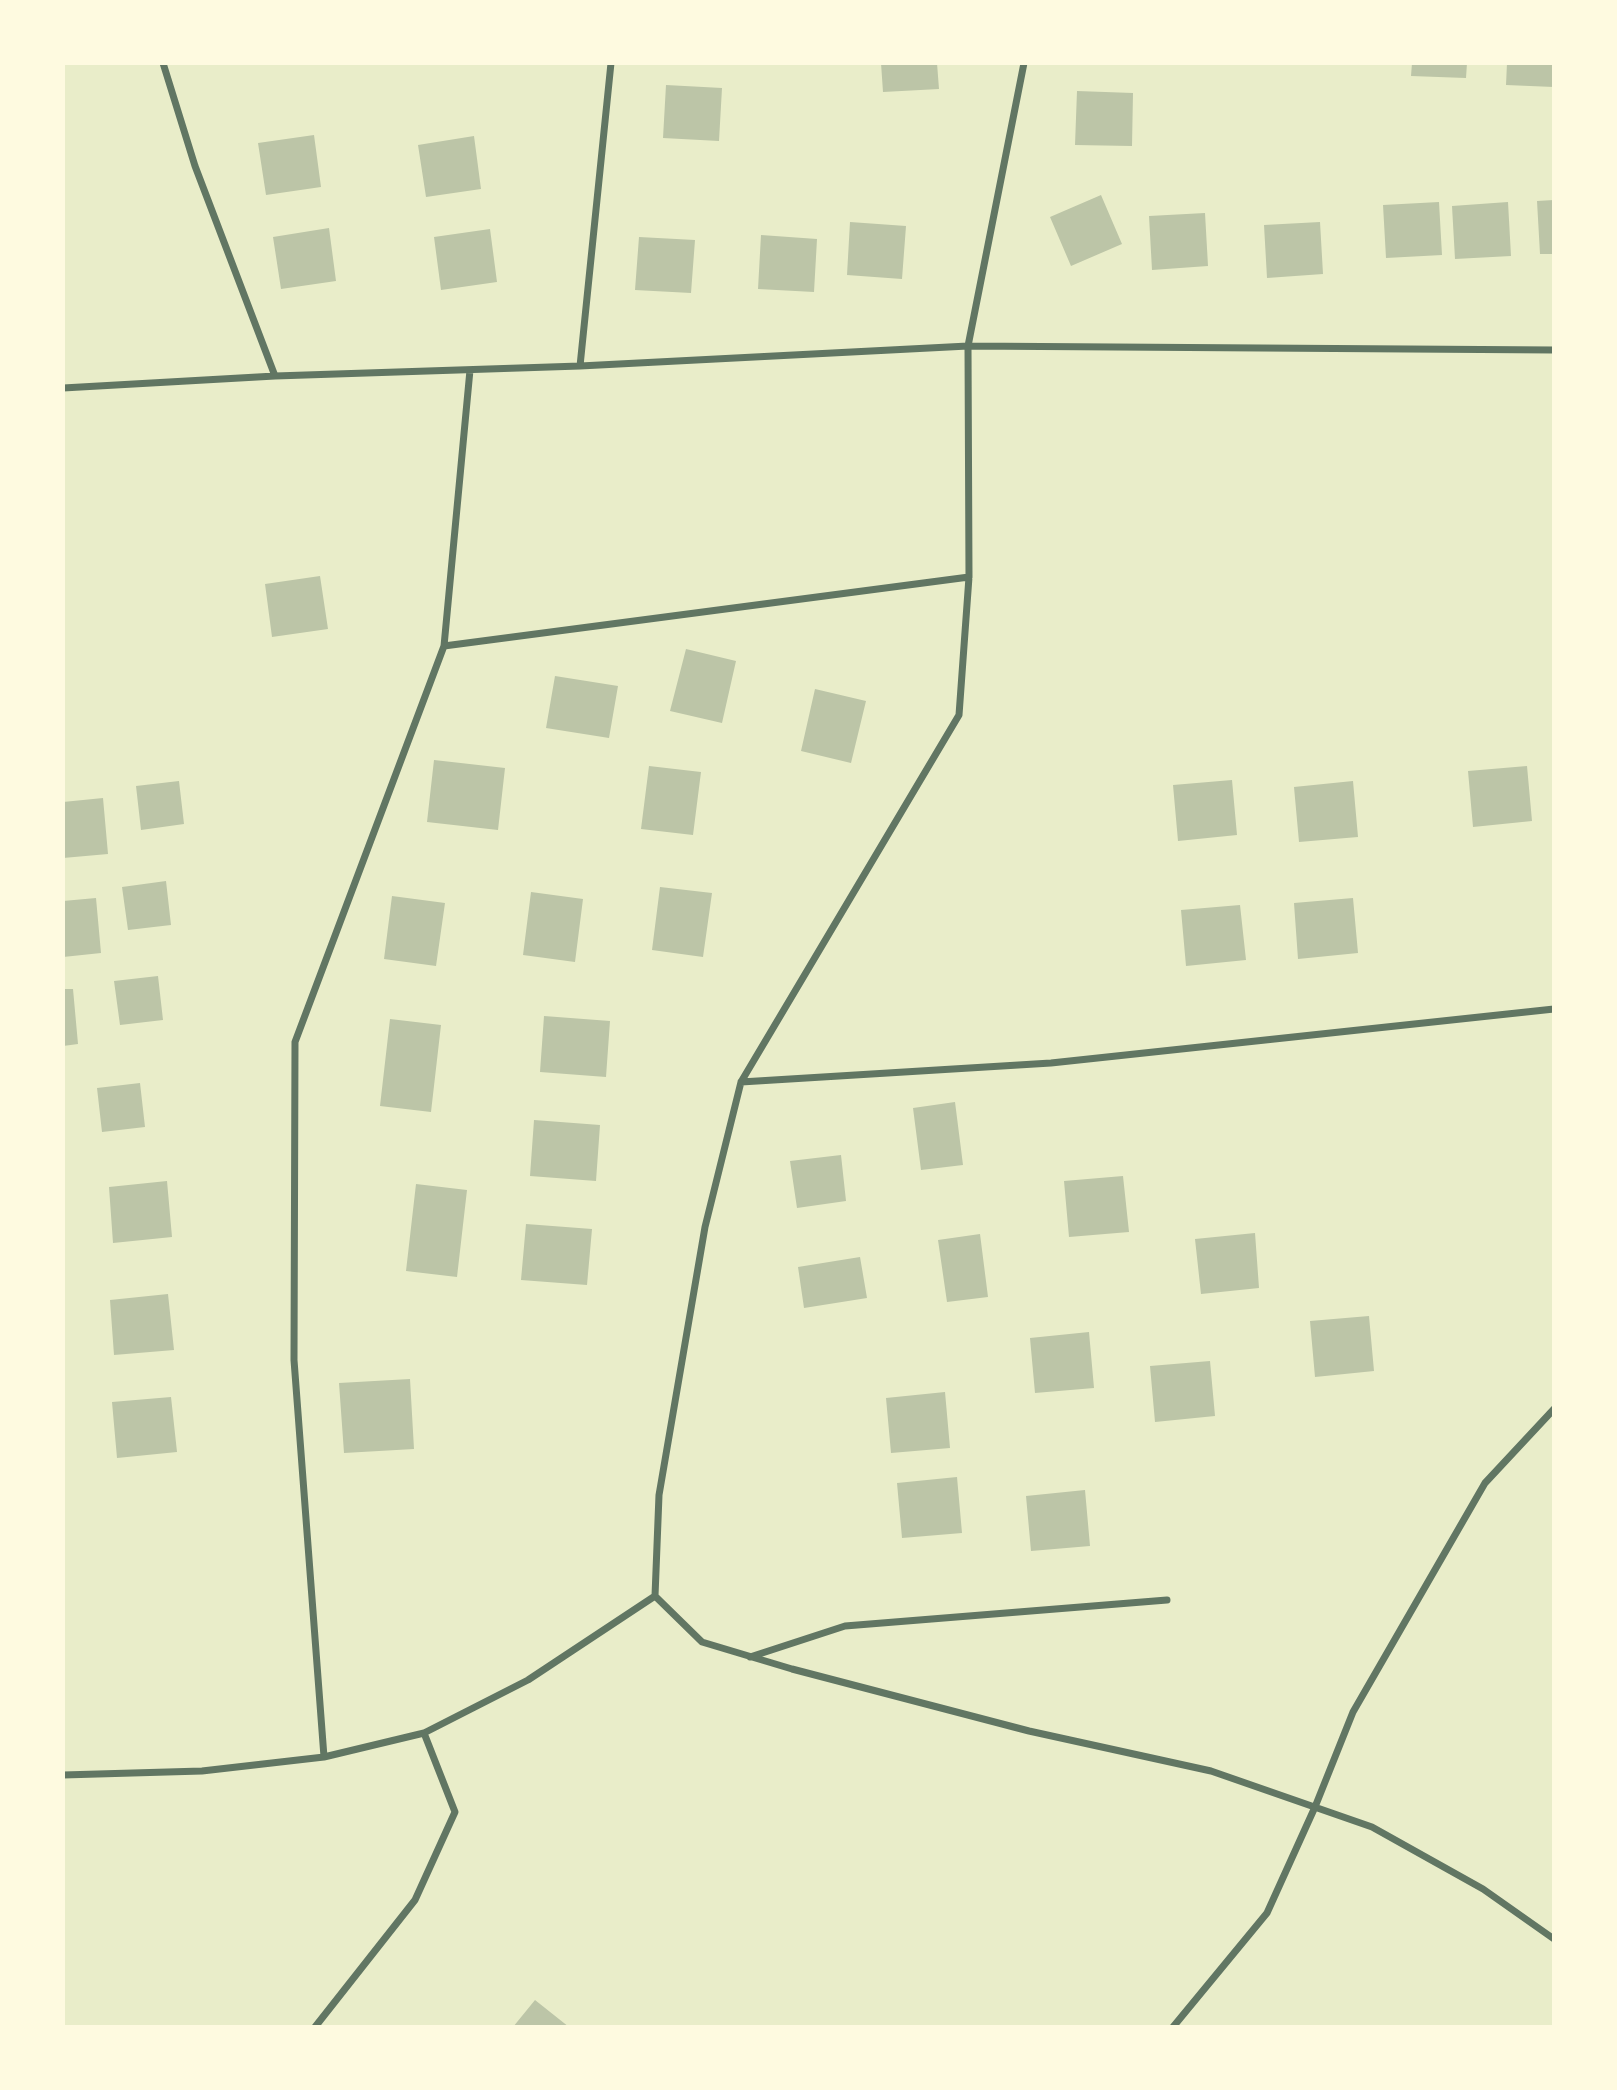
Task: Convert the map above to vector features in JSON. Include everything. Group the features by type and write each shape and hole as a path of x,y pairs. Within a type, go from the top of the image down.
{"street":[{"path":"163,63 195,166 275,376"},
{"path":"580,366 611,63"},
{"path":"1024,63 968,346 969,576 959,715 740,1082 705,1227 659,1495 655,1596 702,1642 1029,1731 1211,1770 1372,1828 1483,1889 1554,1939"},
{"path":"63,388 275,376 580,366 968,346 1554,350"},
{"path":"324,1757 294,1360 295,1042 444,646 470,370"},
{"path":"444,646 969,576"},
{"path":"740,1082 1051,1063 1554,1009"},
{"path":"1173,2027 1267,1913 1315,1807 1353,1712 1485,1483 1554,1409"},
{"path":"63,1775 202,1771 324,1757 424,1733 528,1680 655,1596"},
{"path":"750,1657 845,1626 1167,1600"},
{"path":"315,2027 415,1900 455,1812 424,1733"}],"building":[{"path":"881,63 937,63 939,89 883,92"},
{"path":"1412,63 1467,63 1466,78 1411,76"},
{"path":"1507,63 1554,63 1554,87 1506,85"},
{"path":"666,85 722,88 719,141 663,138"},
{"path":"1077,91 1133,93 1132,146 1075,145"},
{"path":"314,135 321,187 266,195 258,143"},
{"path":"474,136 481,189 426,197 418,145"},
{"path":"1101,195 1122,244 1071,266 1050,217"},
{"path":"1554,200 1554,254 1540,254 1537,201"},
{"path":"1439,202 1442,255 1386,258 1383,205"},
{"path":"1508,202 1511,256 1455,259 1452,206"},
{"path":"1205,213 1208,266 1152,270 1149,216"},
{"path":"850,222 906,226 902,279 847,275"},
{"path":"1320,222 1323,274 1267,278 1264,225"},
{"path":"329,228 336,281 281,289 273,237"},
{"path":"490,229 497,282 441,290 434,237"},
{"path":"761,235 817,239 814,292 758,289"},
{"path":"639,237 695,240 691,293 635,290"},
{"path":"320,576 328,629 272,637 265,584"},
{"path":"686,649 736,661 722,723 670,711"},
{"path":"555,676 618,686 609,738 546,728"},
{"path":"815,689 866,701 851,763 801,751"},
{"path":"434,760 505,768 498,830 427,822"},
{"path":"649,766 701,772 693,835 641,829"},
{"path":"1527,766 1532,821 1473,827 1468,771"},
{"path":"1232,780 1237,835 1178,841 1173,785"},
{"path":"179,781 184,824 141,830 136,786"},
{"path":"1353,781 1358,837 1299,842 1294,787"},
{"path":"103,798 108,854 63,858 63,802"},
{"path":"166,881 171,925 128,930 122,887"},
{"path":"660,887 712,893 703,957 652,950"},
{"path":"531,892 583,899 575,962 523,955"},
{"path":"392,896 445,903 436,966 384,959"},
{"path":"96,898 101,953 63,957 63,901"},
{"path":"1353,898 1358,953 1298,959 1294,903"},
{"path":"1240,905 1246,960 1186,966 1181,910"},
{"path":"158,976 163,1020 120,1025 114,981"},
{"path":"63,989 73,989 78,1044 63,1046"},
{"path":"544,1016 610,1021 606,1077 540,1072"},
{"path":"390,1019 441,1025 431,1112 380,1106"},
{"path":"140,1083 145,1127 102,1132 97,1088"},
{"path":"955,1102 963,1165 921,1170 913,1108"},
{"path":"534,1120 600,1125 596,1181 530,1176"},
{"path":"841,1155 846,1201 797,1208 790,1161"},
{"path":"1123,1176 1129,1232 1069,1237 1064,1181"},
{"path":"167,1181 172,1237 113,1243 109,1187"},
{"path":"416,1184 467,1190 457,1277 406,1271"},
{"path":"526,1224 592,1229 587,1285 521,1280"},
{"path":"1255,1233 1259,1288 1201,1294 1195,1239"},
{"path":"980,1234 988,1297 947,1302 938,1240"},
{"path":"860,1257 867,1298 804,1308 798,1267"},
{"path":"168,1294 174,1350 114,1355 110,1300"},
{"path":"1369,1316 1374,1371 1315,1377 1310,1321"},
{"path":"1089,1332 1094,1388 1035,1393 1030,1338"},
{"path":"1210,1361 1215,1416 1155,1422 1150,1366"},
{"path":"410,1379 414,1449 344,1453 339,1383"},
{"path":"945,1392 950,1448 891,1453 886,1398"},
{"path":"171,1397 177,1452 117,1458 112,1402"},
{"path":"957,1477 962,1533 902,1538 897,1483"},
{"path":"1085,1490 1090,1546 1031,1551 1026,1496"},
{"path":"535,2000 569,2027 513,2027"}]}
